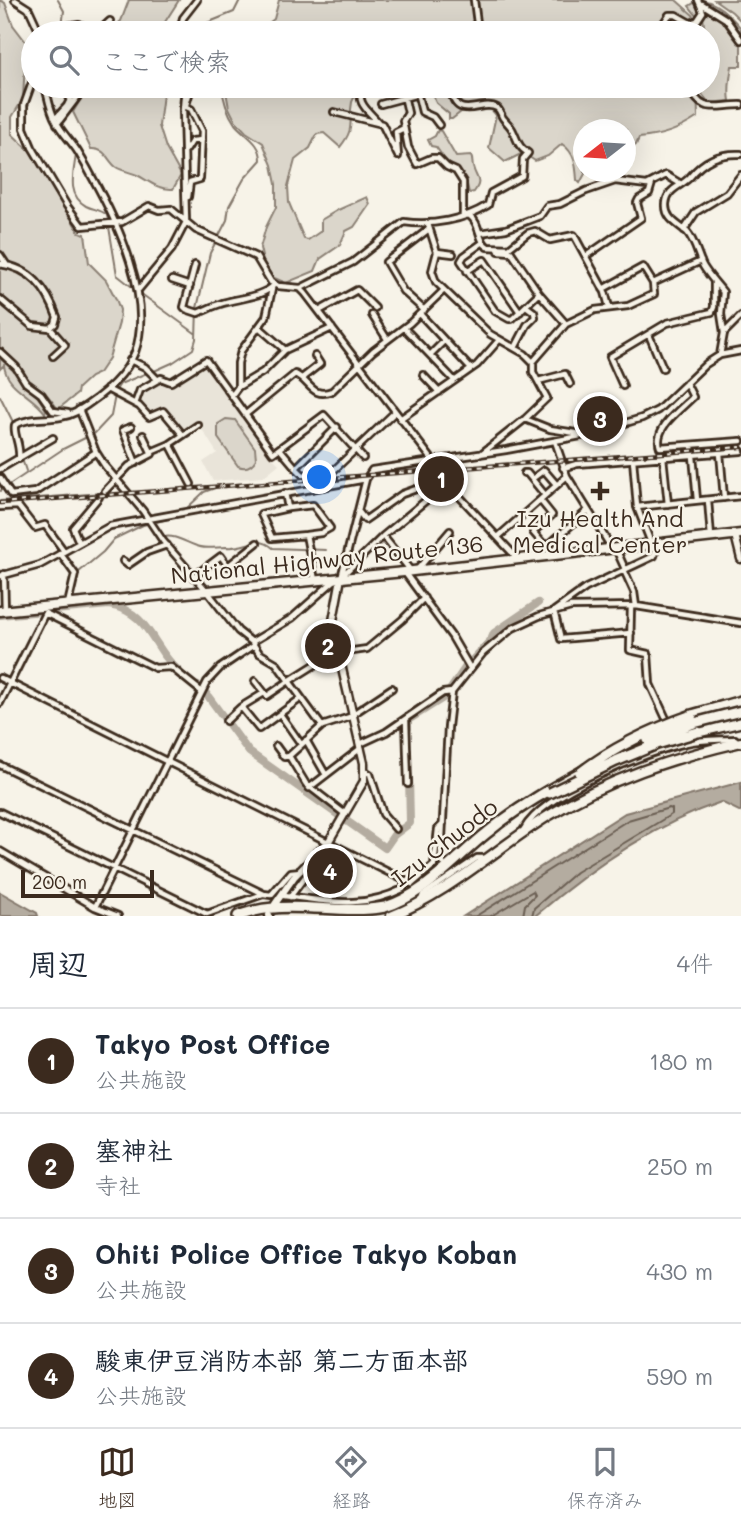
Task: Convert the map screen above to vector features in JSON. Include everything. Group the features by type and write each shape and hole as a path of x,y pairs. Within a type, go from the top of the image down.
{"highway":[{"name":"National Highway Route 136","path":"2,611 45,610 68,605 738,535"},
{"path":"581,773 597,760 643,734 692,715 741,701"},
{"path":"581,773 648,740 686,725 741,710"},
{"path":"550,793 657,744 741,722"},
{"path":"391,916 421,903 568,804 612,782 682,757 740,743"},
{"name":"Izu Chuodo","path":"351,916 385,910 411,898 495,829 535,800 581,773"},
{"name":"Izu Chuodo","path":"238,916 275,908 354,914 394,904 426,885 493,827 581,773"},
{"path":"244,916 282,911 343,916"}],"street":[{"path":"15,0 31,12 35,21"},
{"path":"182,21 197,0"},
{"path":"474,0 477,21"},
{"path":"698,21 703,12 700,2"},
{"path":"700,2 726,19 741,40"},
{"path":"665,21 669,15 676,15 686,21"},
{"path":"27,98 23,124 32,147 82,226 125,221 149,206 161,210 171,209 196,230 256,257 273,287 268,312 260,328 241,351 238,387"},
{"path":"19,459 15,425 36,417 56,419 73,413 107,389 122,373 136,349 139,327 139,289 112,222 79,153 56,121 49,98"},
{"path":"56,121 70,98"},
{"path":"56,121 76,98"},
{"path":"139,289 172,249 186,222 185,98"},
{"path":"185,106 188,98"},
{"path":"360,98 361,104 383,125 397,156 396,132 404,128"},
{"path":"382,104 404,98 408,113 403,119 404,128 415,163 438,158 459,175 464,190 463,216"},
{"path":"419,98 422,112 433,117 439,125"},
{"path":"454,98 465,108 497,108 511,127 519,146 528,153 523,159 520,177 491,193 488,205 470,216 429,226 386,262 403,290 444,341 471,369"},
{"path":"695,98 705,106 741,105"},
{"path":"185,106 191,109 202,140 201,179 190,181 185,204"},
{"path":"334,112 379,123"},
{"path":"186,150 192,141 202,140"},
{"path":"720,355 724,333 721,314 723,293 701,261 690,237 672,221 666,205 671,191 696,169 723,154 741,154"},
{"path":"480,233 511,227 542,215 547,206 560,204 615,181 643,185 666,175 681,184"},
{"path":"684,230 696,212 723,196 741,175"},
{"path":"586,256 641,218 636,206 638,201 649,193 652,183"},
{"path":"470,216 477,222 482,243 487,247 511,252 539,293 566,324"},
{"path":"195,265 184,307 196,312 273,287 300,288 353,262 404,222 429,226"},
{"path":"429,226 437,252 432,271 436,282 481,327 533,362"},
{"path":"487,247 509,248 535,230 550,240 574,235 603,289 609,307"},
{"path":"482,243 462,257 461,261 497,312 511,320 539,293"},
{"path":"437,252 453,254"},
{"path":"0,255 7,265"},
{"path":"467,271 484,260 520,312"},
{"path":"653,283 701,261"},
{"path":"0,264 24,271 43,288 57,317 50,328"},
{"path":"481,454 547,398 532,370 533,362 566,324 595,310 628,306 654,294 653,283 644,267 603,289"},
{"path":"172,280 190,286"},
{"path":"623,386 609,358 670,322 712,312 713,281"},
{"path":"300,288 429,454 438,489"},
{"path":"319,311 357,290 375,308"},
{"path":"246,414 295,374 314,391 332,391 358,364 404,328 443,291"},
{"path":"0,299 32,326 50,328 65,345 53,356"},
{"path":"515,348 527,325 535,317 534,312 526,306"},
{"path":"372,315 387,339"},
{"path":"724,333 741,316"},
{"path":"260,328 285,350"},
{"path":"232,395 238,387 263,372 285,350 332,328"},
{"path":"404,328 454,380"},
{"path":"649,335 663,368"},
{"path":"400,419 480,363 499,340"},
{"path":"430,355 444,341"},
{"path":"275,904 301,870 329,841 363,781 365,771 360,746 332,626 339,578 366,479 372,470 586,435 649,415 706,364 720,355 741,351"},
{"path":"0,352 16,367 26,383 41,394 53,411 73,413"},
{"path":"302,378 320,364 315,356"},
{"path":"130,360 142,365 158,380"},
{"path":"135,404 140,390 162,378 171,382 206,360 273,453 324,415 363,458"},
{"path":"538,381 565,374 570,384"},
{"path":"423,375 439,392"},
{"path":"686,383 693,397 664,427 658,440 662,448 741,441"},
{"path":"107,389 135,404 150,418 163,411 183,435"},
{"path":"79,409 96,452 116,479 240,634 253,644 259,653 276,663 322,726"},
{"path":"279,449 304,475 330,473 395,412"},
{"path":"525,419 550,429 586,435"},
{"path":"151,452 170,444 198,425"},
{"path":"131,427 123,430 136,463"},
{"path":"296,468 337,427"},
{"path":"105,491 136,463 151,456 143,435"},
{"path":"0,469 53,438"},
{"path":"555,440 566,476 625,569 634,592 630,650 649,654 650,684 676,745"},
{"path":"170,444 191,484"},
{"path":"692,445 697,500"},
{"path":"563,467 741,451"},
{"path":"0,478 15,496 31,494 96,452"},
{"path":"720,453 724,498"},
{"path":"663,457 668,503"},
{"path":"554,611 586,588 654,556 655,544 637,507 633,459"},
{"path":"533,479 544,470 557,485"},
{"path":"524,473 533,479 545,495"},
{"path":"498,537 566,476"},
{"path":"2,611 2,574 32,569 110,526 366,479"},
{"path":"358,510 365,520 401,494 436,482"},
{"path":"94,907 202,692 219,669 292,618 383,536 446,484 451,485 517,558"},
{"path":"285,493 288,508"},
{"path":"637,507 741,496"},
{"path":"79,542 73,528 99,497"},
{"path":"540,500 552,515 533,532 545,545"},
{"path":"708,500 711,538"},
{"path":"313,505 329,526 321,533 271,537 261,513 288,508 313,505"},
{"path":"0,507 18,506 35,528 45,525 75,574 68,605"},
{"path":"535,557 545,545 587,511"},
{"path":"410,571 450,531"},
{"path":"306,535 315,580"},
{"path":"738,535 741,559"},
{"path":"383,536 410,571 424,598 470,668"},
{"path":"193,577 220,556 228,566 257,543"},
{"path":"123,561 128,565 145,552 167,545"},
{"path":"255,681 267,696 327,657 367,649 424,598"},
{"path":"443,863 441,856 447,727 452,692 483,653 513,628 570,607 633,606 741,623"},
{"path":"0,703 45,610 156,669 171,667 202,692"},
{"path":"554,611 561,639 631,633"},
{"path":"0,678 414,883 433,867 438,829 443,824"},
{"path":"276,746 285,757 289,756 322,726 353,715 391,688"},
{"path":"309,788 360,746 377,738 443,694 452,692"},
{"path":"226,721 241,707 264,693"},
{"path":"241,707 259,729 300,699"},
{"path":"279,714 326,775"},
{"path":"406,719 408,784"},
{"path":"523,833 525,826 562,796 607,772 676,745 730,739 740,743"},
{"path":"289,756 309,788 345,814"},
{"path":"0,765 264,894 271,895 290,872 301,870"},
{"path":"365,771 370,774 383,814 396,829"},
{"path":"0,812 207,914 264,894"},
{"path":"0,851 94,907 118,916"},
{"path":"317,855 316,862 287,896 335,903 365,902 402,889 406,880"},
{"path":"421,903 423,895 450,874 477,858 486,858"}],"shaded area":[{"path":"0,0 5,3 13,25 21,35 23,99 12,117 12,134 30,151 79,232 85,234 89,263 106,280 120,310 109,358 99,373 90,377 78,388 77,394 58,409 45,392 28,379 15,361 0,349"},
{"path":"129,0 179,0 166,21 121,21"},
{"path":"279,0 676,0 693,15 696,21 271,21"},
{"path":"699,0 711,3 741,28 741,66 732,66 730,101 709,103 705,98 720,98 720,21 704,21 703,17 697,16 689,6"},
{"path":"715,0 741,0 741,21 732,12"},
{"path":"82,98 162,98 159,126 166,148 181,175 173,189 158,187 118,168 103,152 91,149 73,112"},
{"path":"227,98 354,98 348,135 340,147 324,133 317,134 310,148 295,160 288,186 289,203 304,239 308,240 321,231 321,220 338,210 367,197 370,204 354,227 346,231 340,245 320,259 315,271 286,283 272,277 263,261 260,248 276,207 276,184 272,165 263,143 246,132 229,108"},
{"path":"434,98 697,98 698,117 670,132 639,138 636,145 636,119 573,119 573,158 562,144 548,156 535,161 523,153 505,162 489,148 496,115 491,109 466,108 452,119 449,119 449,114"},
{"path":"438,130 456,157 471,156 478,182 474,192 469,193 466,180 436,147 431,146 428,140 435,136"},
{"path":"0,358 37,395 46,410 45,413 15,386 4,365 0,369"},
{"path":"208,363 269,454 279,464 263,477 213,481 203,462 217,453 198,423 184,432 163,406 152,414 147,414 138,402 141,393 163,380 168,384 172,383"},
{"path":"226,419 235,420 255,448 256,459 248,466 238,466 218,438 218,424"}],"water":[{"path":"741,782 741,812 721,802 671,823 600,865 535,916 464,916 625,813"},
{"path":"0,892 37,913 38,916 0,916"}],"waterway":[{"path":"58,0 64,11 63,21"},
{"path":"212,21 234,12 240,0"},
{"path":"46,98 47,102"},
{"path":"152,372 193,349 197,308 210,253 227,220 229,206 244,179 261,160 258,148 235,124 224,98"},
{"path":"50,114 61,133"},
{"path":"64,137 76,154 73,175 76,196 86,206 107,215 117,275 136,290"},
{"path":"140,293 195,333"},
{"path":"0,491 63,449 95,433 111,416 116,390 120,384 147,373"},
{"path":"0,396 13,422"},
{"path":"17,428 22,442 22,453"},
{"path":"22,459 26,471"},
{"path":"185,510 204,492 215,488"},
{"path":"0,501 102,493"},
{"path":"75,583 79,572 114,539 143,525 185,515"},
{"path":"164,537 173,537 206,548 262,542 273,548 326,550"},
{"path":"408,728 408,720 446,696 494,633 538,603"},
{"path":"0,615 109,605 123,609 142,623 179,671"},
{"path":"198,686 249,752 385,848 394,835 410,823 409,776"}],"railway":[{"path":"0,503 741,447"}],"place":[{"name":"Ohiti Police Office Takyo Koban","path":"600,419"},
{"name":"Takyo Post Office","path":"441,479"},
{"name":"Izu Health And Medical Center","path":"600,491"},
{"name":"塞神社","path":"328,646"},
{"name":"駿東伊豆消防本部 第二方面本部","path":"330,871"}]}
